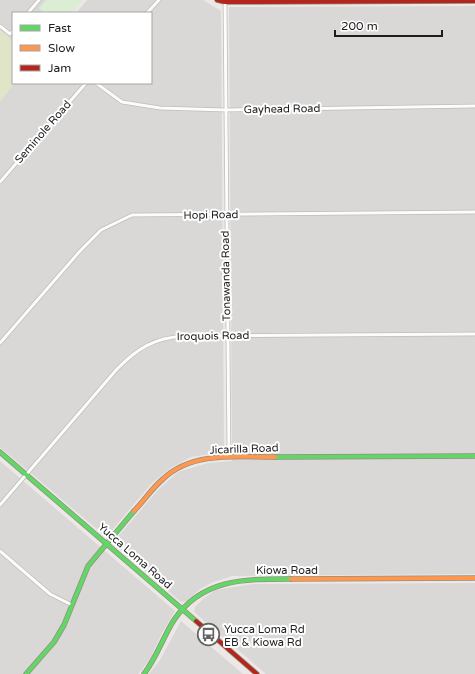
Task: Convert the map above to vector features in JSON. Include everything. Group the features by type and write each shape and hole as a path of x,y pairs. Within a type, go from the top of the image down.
{"street":[{"path":"29,12 39,0"},
{"path":"149,12 159,0"},
{"path":"217,0 475,1"},
{"name":"Tonawanda Road","path":"225,1 228,457"},
{"path":"0,26 10,34 12,32"},
{"name":"Seminole Road","path":"0,182 85,84"},
{"name":"Gayhead Road","path":"97,84 122,102 160,108 225,110 475,106"},
{"name":"Hopi Road","path":"0,343 80,251 101,230 132,216 475,212"},
{"name":"Iroquois Road","path":"0,505 131,355 143,347 168,337 475,334"},
{"name":"Yucca Loma Road","path":"0,452 257,674"},
{"name":"Jicarilla Road","path":"26,674 54,642 64,625 88,566 106,543 164,478 182,466 200,459 228,457 475,456"},
{"path":"0,551 50,594 72,605"},
{"name":"Kiowa Road","path":"144,674 155,661 171,625 184,610 211,588 245,579 475,578"}],"shaded area":[{"path":"0,0 46,0 44,12 12,12 12,40 0,30"},
{"path":"87,0 203,0 221,11 224,452 191,457 169,469 152,483 108,535 105,536 0,447 0,101 14,84 152,84 152,12 77,12"},
{"path":"475,6 475,574 232,576 211,583 200,589 187,601 181,602 115,545 115,540 158,490 178,472 208,463 232,461 229,7"},
{"path":"0,461 175,611 161,635 149,661 138,674 0,674"},
{"path":"475,583 475,674 266,674 194,612 195,607 204,598 216,590 253,584"},
{"path":"181,621 243,674 149,674 160,660"}],"green space":[{"path":"46,0 83,0 73,12 43,12 39,8"},
{"path":"0,30 12,40 12,84 14,84 0,101"}],"traffic: fast":[{"path":"0,452 196,621"},
{"path":"275,457 475,456"},
{"path":"26,674 54,642 64,625 88,566 134,511"},
{"path":"144,674 153,661 174,620 185,606 198,596 211,589 242,581 291,579"}],"traffic: slow":[{"path":"134,511 155,486 163,479 175,470 188,464 216,458 275,457"},
{"path":"291,579 475,578"}],"traffic: jam":[{"path":"217,0 225,2 475,1"},
{"path":"196,621 257,674"}],"place":[{"name":"Yucca Loma Rd EB & Kiowa Rd","path":"208,635"}]}
